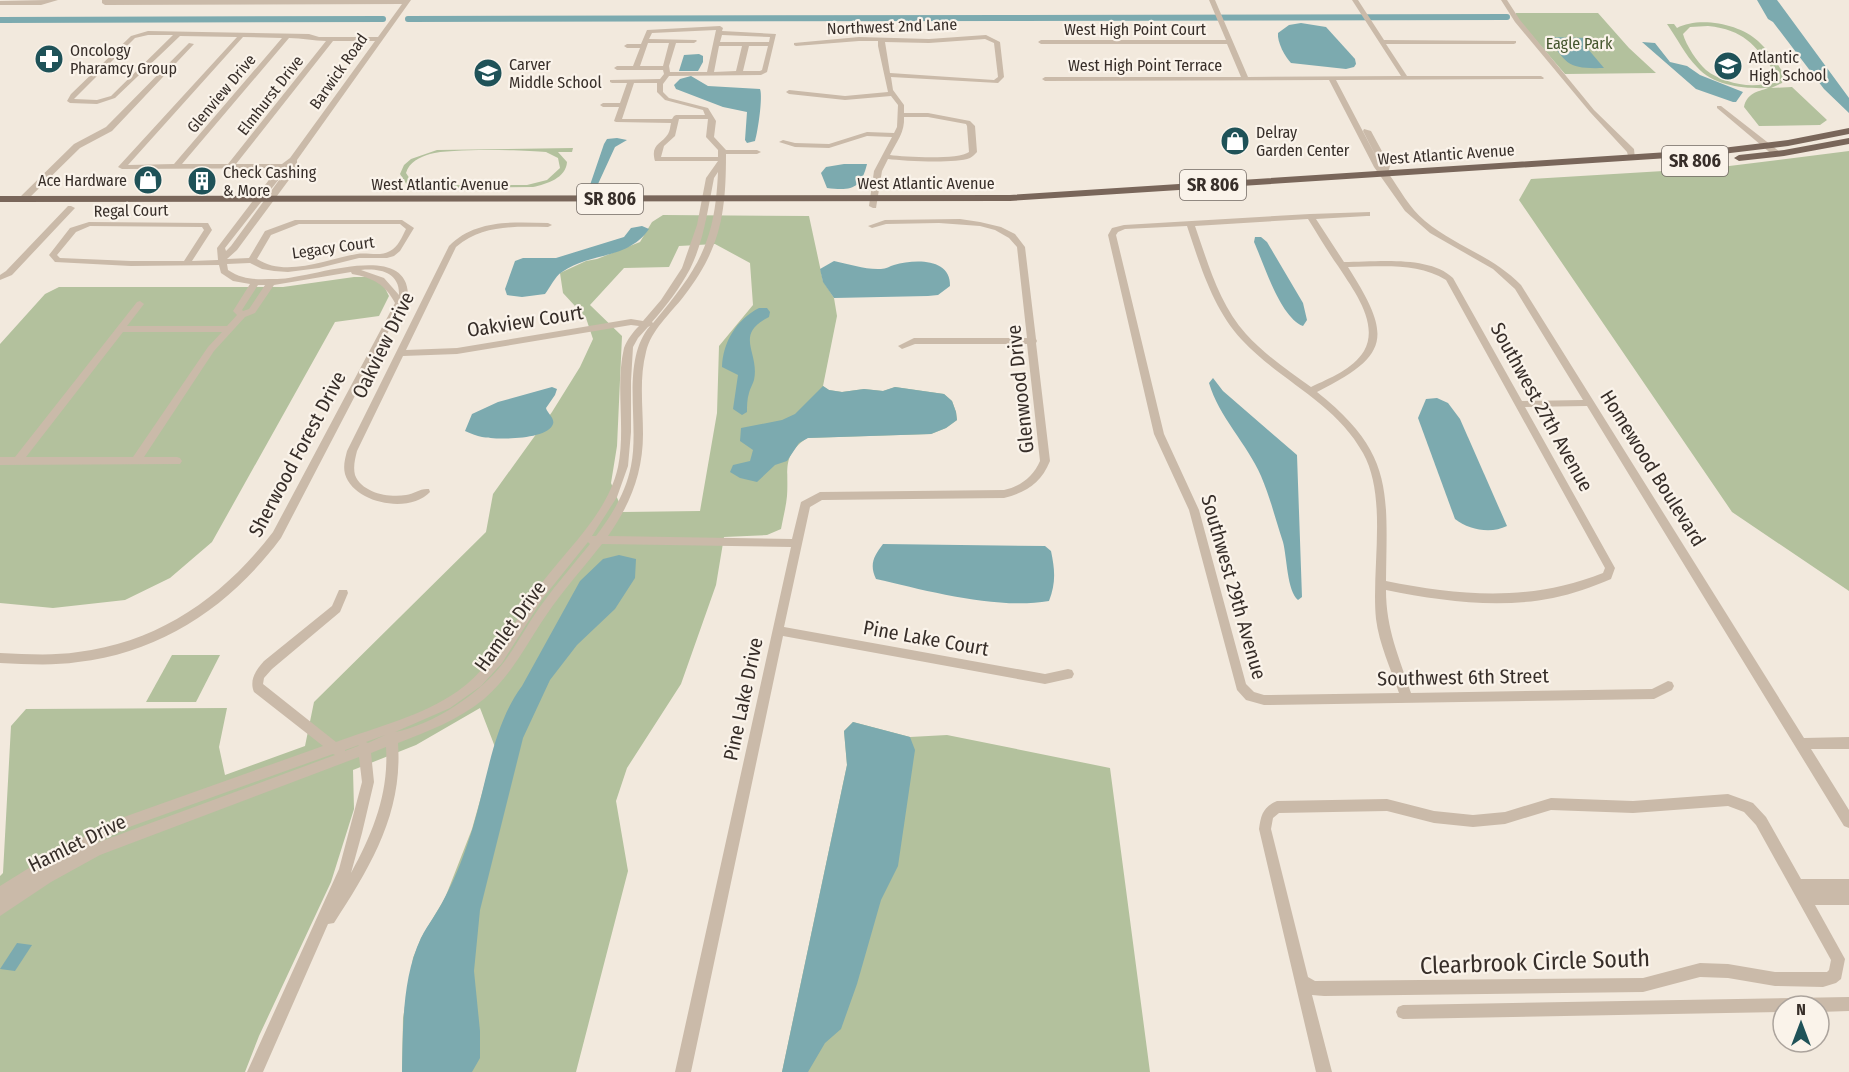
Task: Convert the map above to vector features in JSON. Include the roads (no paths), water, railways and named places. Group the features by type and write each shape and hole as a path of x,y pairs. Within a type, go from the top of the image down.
{"main road":[{"name":"West Atlantic Avenue","path":"0,200 874,202 1031,205 1629,157 1775,150 1849,131"},
{"name":"West Atlantic Avenue","path":"1387,177 1613,166 1849,141"},
{"path":"1613,166 1629,161 1629,157"},
{"path":"3,206 22,200"},
{"path":"3,206 40,200"},
{"name":"West Atlantic Avenue","path":"3,206 250,207 264,202"}],"street":[{"path":"0,3 41,3 55,0"},
{"path":"105,0 105,3 407,1"},
{"path":"1212,0 1245,78"},
{"path":"1355,0 1405,78"},
{"path":"1499,0 1507,10 1509,18 1631,151 1629,157"},
{"path":"1504,0 1547,60"},
{"name":"Barwick Road","path":"264,202 284,166 294,160 407,1"},
{"path":"636,68 649,31 720,28 721,33 710,74"},
{"path":"692,50 697,30"},
{"path":"178,34 113,97 97,102 70,101 73,94 133,38 148,33 380,39"},
{"path":"617,68 710,74 765,71 774,35 721,33"},
{"path":"241,36 122,167 284,166"},
{"name":"Glenview Drive","path":"176,167 287,36"},
{"name":"Northwest 2nd Lane","path":"796,44 882,39 929,41 989,38 997,42 1001,77 999,81 887,75"},
{"name":"Elmhurst Drive","path":"230,167 331,39"},
{"path":"874,202 878,171 898,135 901,115 900,102 893,94 887,75 881,46 882,39"},
{"path":"673,41 666,71 659,87 662,96 706,109 711,117 710,137 722,158"},
{"path":"627,46 694,41"},
{"name":"West High Point Court","path":"1041,42 1230,42"},
{"path":"1382,42 1514,42"},
{"path":"22,200 77,146 109,129 191,44"},
{"path":"717,44 770,44"},
{"path":"739,73 746,44"},
{"name":"Homewood Boulevard","path":"1334,78 1378,167 1406,208 1424,225 1494,264 1512,279 1849,822"},
{"name":"West High Point Terrace","path":"1045,79 1541,78"},
{"path":"612,81 662,81"},
{"path":"615,129 631,81"},
{"path":"789,92 845,98 893,94"},
{"path":"603,105 623,105"},
{"path":"1728,106 1775,150"},
{"path":"1719,107 1775,150"},
{"path":"885,156 905,159 961,158 973,152 970,124 965,121 901,115"},
{"path":"711,117 676,117 671,136 661,142 658,159 722,158 757,152"},
{"path":"618,121 675,121"},
{"path":"783,142 795,145 829,146 867,134 898,135"},
{"name":"Hamlet Drive","path":"391,735 435,710 477,682 506,650 547,584 601,515 619,482 626,454 627,358 634,337 650,325 695,274 712,241 723,175 722,158"},
{"name":"Hamlet Drive","path":"0,909 28,887 58,868 96,850 346,757 364,745 447,717 465,707 493,683 517,654 532,626 598,540 624,499 636,469 639,436 640,357 650,325 686,268 710,178 722,158"},
{"name":"Barwick Road","path":"264,202 294,167 294,160"},
{"path":"222,261 234,248 264,202"},
{"path":"222,261 221,248 250,207"},
{"path":"0,278 9,273 68,208"},
{"path":"1367,214 1190,223 1214,291 1227,316 1254,347 1335,412 1355,432 1376,468 1380,488 1382,621 1407,698"},
{"path":"1309,392 1354,367 1367,354 1374,329 1368,310 1310,216"},
{"name":"Legacy Court","path":"222,261 252,260 266,269 286,269 360,256 387,255 398,248 410,228 402,222 298,222 268,233 252,260"},
{"name":"Glenwood Drive","path":"796,543 805,506 820,496 997,495 1016,491 1032,482 1042,470 1046,456 1021,247 1009,233 992,225 885,222 872,226"},
{"name":"Southwest 29th Avenue","path":"1190,223 1124,227 1115,230 1112,238 1158,434 1194,510 1241,686 1250,696 1257,699"},
{"name":"Regal Court","path":"186,264 205,237 208,230 205,225 89,224 73,230 53,255 58,260 139,265 186,264 222,261"},
{"name":"Oakview Drive","path":"425,492 408,499 378,497 357,487 348,471 352,451 449,252 456,243 488,227 548,225"},
{"name":"Sherwood Forest Drive","path":"0,658 82,657 151,638 194,615 240,579 256,563 277,535 399,302 393,289 383,280 367,273 347,271 295,280 256,281 231,277 224,271 222,261"},
{"name":"Southwest 27th Avenue","path":"1341,265 1431,268 1441,272 1452,281 1610,568 1610,573 1602,579 1565,590 1516,597 1446,596 1382,585"},
{"path":"242,315 237,311 256,281"},
{"path":"136,461 211,349 242,315 252,311 272,281"},
{"path":"245,300 260,299"},
{"path":"18,461 140,304"},
{"name":"Oakview Court","path":"400,352 457,351 631,322 650,325"},
{"path":"120,329 229,329"},
{"path":"902,346 914,341 1033,341"},
{"path":"1519,402 1589,401"},
{"path":"0,461 177,461"},
{"path":"583,539 796,543"},
{"name":"Pine Lake Drive","path":"683,1072 796,543"},
{"path":"343,594 336,609 262,670 257,683 258,688 346,757"},
{"name":"Pine Lake Court","path":"777,630 1046,679 1068,674"},
{"name":"Southwest 6th Street","path":"1257,699 1654,694 1668,686"},
{"path":"315,938 357,873 388,808 392,786 391,735"},
{"path":"1800,744 1849,743"},
{"path":"255,1072 345,870 368,782 364,745"},
{"name":"Hamlet Drive","path":"0,894 55,858 129,821 337,748 364,745"},
{"path":"1324,1072 1265,829 1267,815 1277,807 1388,805 1473,822 1505,818 1535,807 1559,804 1633,807 1728,800 1748,807 1761,821 1801,892"},
{"path":"1801,892 1849,886"},
{"path":"1801,892 1849,898"},
{"name":"Clearbrook Circle South","path":"1302,981 1313,988 1324,989 1631,985 1660,981 1700,970 1728,971 1795,980 1831,978 1837,971 1838,959 1801,892"},
{"path":"1403,1012 1849,1004"}],"water":[{"path":"1757,0 1777,0 1849,98 1849,113 1824,89 1773,22 1768,19"},
{"path":"1301,23 1326,27 1355,59 1354,67 1346,69 1291,63 1282,49 1278,33 1289,25"},
{"path":"1548,37 1588,38 1588,49 1604,68 1575,66 1560,54"},
{"path":"1642,42 1655,43 1670,62 1687,66 1700,75 1743,92 1736,102 1733,102 1696,89"},
{"path":"684,55 703,56 703,62 698,71 679,71"},
{"path":"691,76 708,86 760,89 761,106 755,141 747,143 745,140 747,112 723,107 676,89 674,85 680,79"},
{"path":"607,139 627,140 615,147 598,184 590,185 604,144"},
{"path":"867,164 862,179 849,188 827,188 821,173 826,167"},
{"path":"642,226 649,229 640,239 620,251 584,261 559,274 545,294 522,297 507,295 505,289 515,261 523,258 556,258 624,237 631,228"},
{"path":"1255,237 1261,237 1267,242 1303,303 1307,320 1303,326 1295,321 1280,301 1254,242"},
{"path":"834,261 875,269 912,262 930,263 945,270 950,286 938,295 834,298 823,282 820,269"},
{"path":"759,308 767,308 770,312 769,317 752,330 750,337 755,370 754,380 748,395 747,412 742,415 733,409 738,375 722,367 723,358 728,341 737,325"},
{"path":"1213,378 1223,391 1297,455 1302,597 1298,600 1294,596 1283,542 1264,484 1255,464 1219,407 1209,383"},
{"path":"823,386 829,390 842,392 864,389 883,391 895,387 944,394 952,401 957,420 946,428 931,434 808,438 799,443 787,461 775,465 757,482 740,478 730,472 733,465 750,461 753,450 740,441 741,428 782,420 795,414"},
{"path":"552,387 557,389 546,408 553,424 542,433 521,438 498,438 482,437 465,431 472,414 498,402"},
{"path":"1437,398 1448,403 1460,419 1507,526 1494,530 1480,530 1455,519 1418,418 1426,399"},
{"path":"883,544 1045,546 1051,551 1054,576 1049,601 1007,603 985,601 940,594 876,579 873,569 874,560"},
{"path":"619,555 636,559 635,578 615,609 577,645 550,680 523,738 480,910 474,971 480,1031 480,1058 472,1072 402,1072 405,1003 410,970 421,938 457,873 473,827 497,736 504,718 580,581 603,559"},
{"path":"853,722 910,737 915,750 898,866 881,900 857,984 841,1029 825,1043 808,1072 782,1072 847,765 844,731"},
{"path":"17,943 32,945 15,971 0,969"}],"waterway":[{"path":"408,19 1507,17"},
{"path":"0,20 383,19"}],"place":[{"name":"Oncology Pharamcy Group","path":"49,59"},
{"name":"Atlantic High School","path":"1728,66"},
{"name":"Carver Middle School","path":"488,73"},
{"name":"Delray Garden Center","path":"1235,141"},
{"name":"Ace Hardware","path":"148,180"},
{"name":"Check Cashing & More","path":"202,181"}],"park label":[{"name":"Eagle Park","path":"1579,43"}]}
